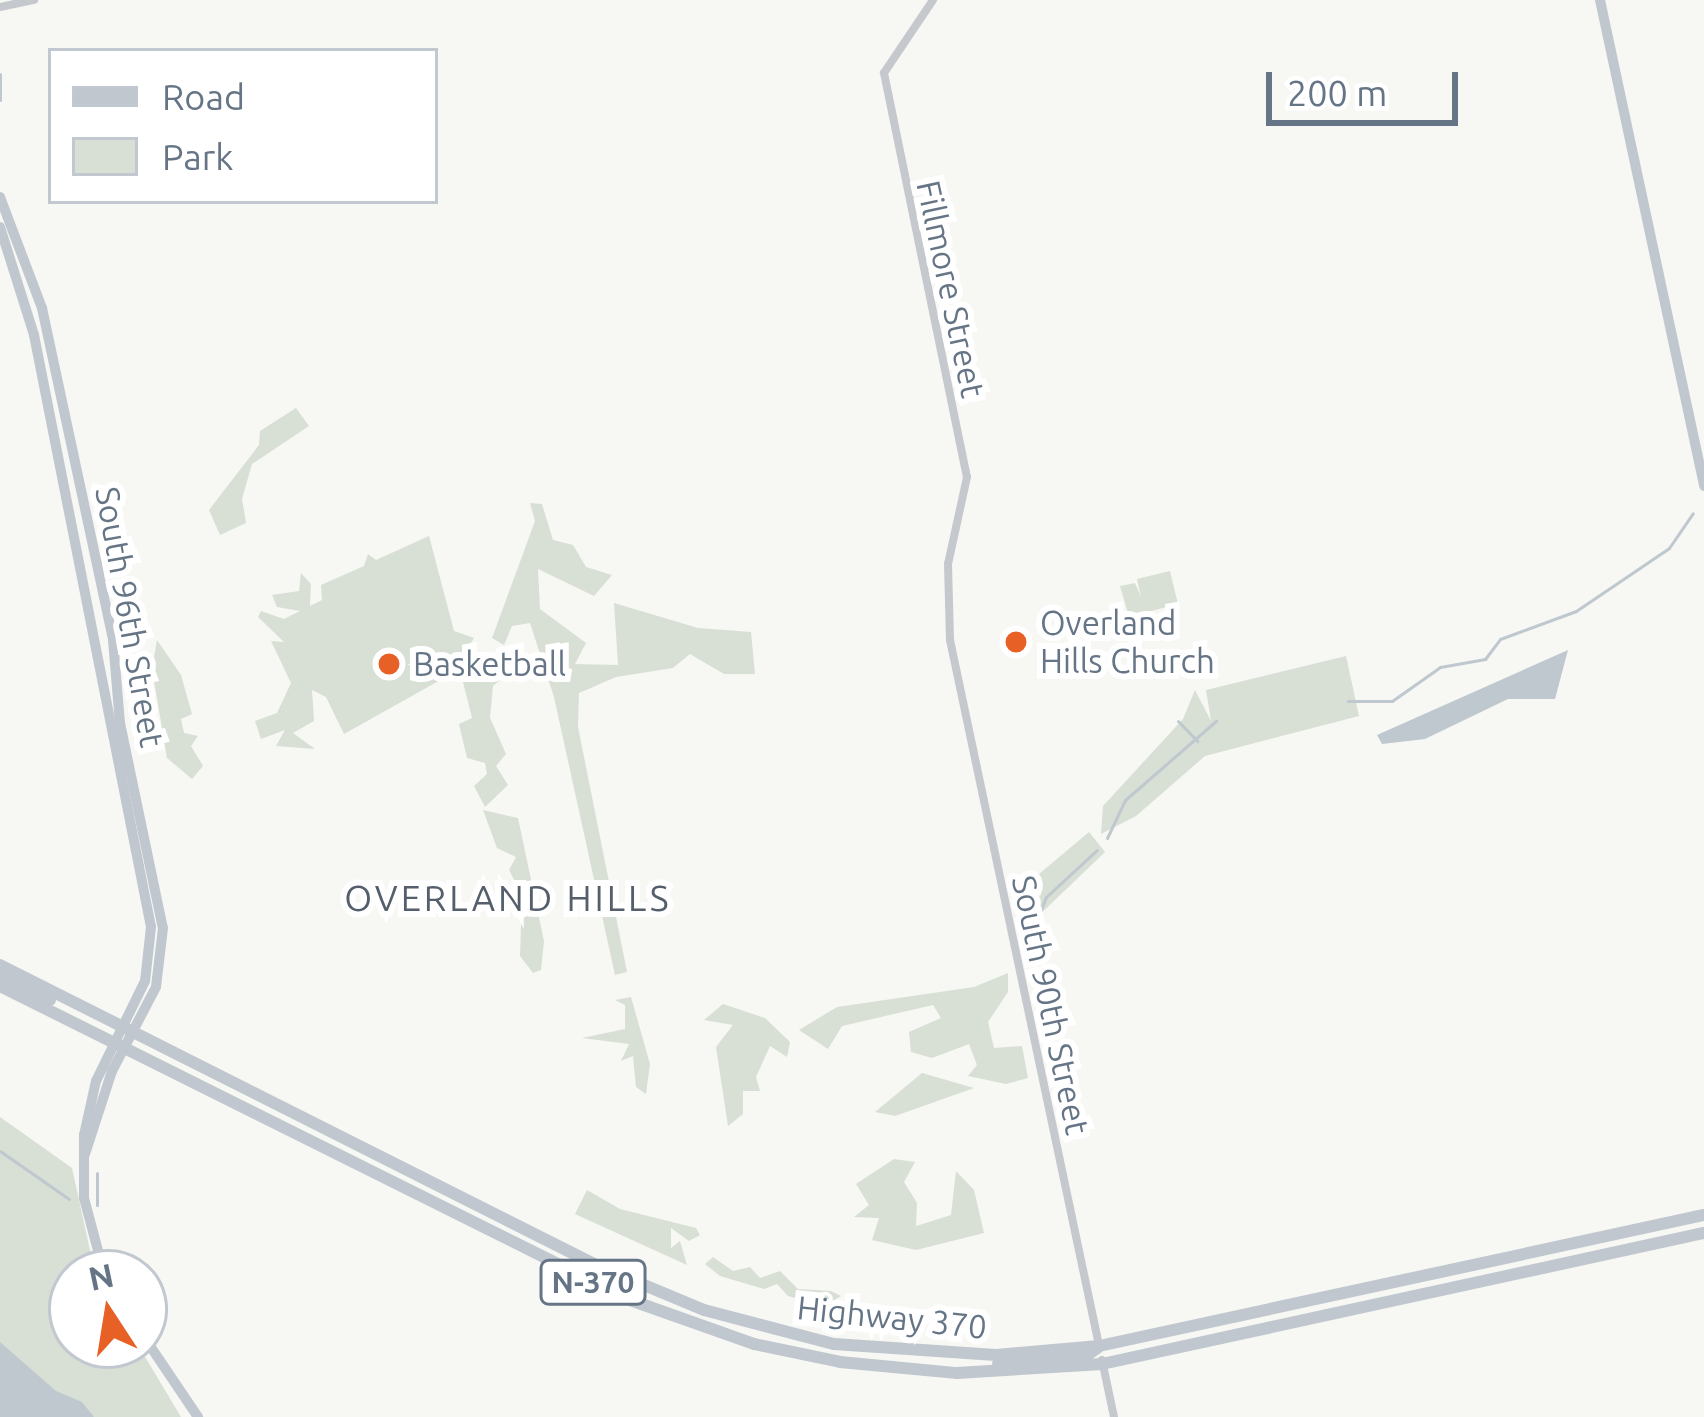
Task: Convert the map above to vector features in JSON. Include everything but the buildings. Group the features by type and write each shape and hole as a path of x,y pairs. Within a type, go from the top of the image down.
{"highway":[{"name":"Highway 370","path":"0,965 123,1035 642,1305 799,1355 914,1370 1101,1356 1704,1233"},
{"path":"0,981 123,1035"},
{"name":"Highway 370","path":"123,1035 596,1265 704,1310 803,1338 905,1352 1101,1356 1263,1312 1704,1216"}],"main road":[{"path":"1600,0 1704,485"},
{"name":"South 96th Street","path":"0,197 42,308 113,640 125,747 163,928 160,976 123,1035"},
{"name":"South 96th Street","path":"0,227 34,335 151,927 145,981 123,1035"},
{"path":"97,1249 87,1218 84,1157 92,1093 123,1035"},
{"path":"166,1369 198,1417"}],"street":[{"path":"0,7 34,0"},
{"name":"Fillmore Street","path":"934,0 884,73 967,477 948,602"},
{"name":"South 90th Street","path":"948,602 1114,1417"}],"green space":[{"path":"296,408 309,426 252,464 242,499 246,523 220,535 209,510 259,445 260,431"},
{"path":"530,503 542,504 553,540 573,545 586,567 612,575 594,596 538,569 540,609 586,643 575,664 618,665 614,603 698,628 751,632 755,674 724,674 690,654 673,668 616,677 579,693 578,727 627,972 615,975 554,697 530,623 512,626 504,645 492,638 535,521"},
{"path":"429,536 454,631 474,638 453,673 344,734 326,697 312,690 314,721 293,733 315,749 276,746 285,730 261,739 255,721 277,713 291,683 271,641 284,642 258,617 261,611 284,619 300,611 277,607 272,595 299,591 301,573 311,584 310,606 322,600 321,585 364,566 368,554 376,560"},
{"path":"1170,571 1178,604 1129,617 1120,586 1135,583 1141,597 1137,579"},
{"path":"157,640 181,675 192,714 181,719 184,733 198,736 191,746 203,766 192,779 167,758 152,669"},
{"path":"1346,656 1359,716 1205,756 1136,816 1101,834 1103,806 1183,719 1195,690 1211,721 1206,690"},
{"path":"500,666 506,675 493,686 490,718 506,754 496,766 508,785 485,807 474,786 487,774 485,763 467,758 459,724 472,718 463,682 478,669 486,683"},
{"path":"483,810 518,818 544,941 541,970 533,973 520,956 522,895 509,870 516,857 497,848"},
{"path":"1089,832 1105,852 1033,921 1021,903 1033,879"},
{"path":"1008,973 1008,992 988,1022 994,1048 1022,1046 1028,1078 1006,1084 968,1076 977,1065 969,1044 932,1058 911,1052 909,1032 941,1018 933,1005 842,1026 828,1049 799,1030 837,1007 974,987"},
{"path":"631,997 650,1064 646,1094 636,1087 633,1056 621,1061 629,1044 582,1038 625,1029 625,1005 615,1000"},
{"path":"723,1004 765,1018 790,1042 787,1057 770,1046 756,1077 760,1091 743,1091 743,1114 728,1126 716,1047 733,1025 704,1020"},
{"path":"922,1073 974,1088 895,1116 875,1112"},
{"path":"0,1117 72,1168 90,1249 48,1249 48,1369 152,1369 181,1417 0,1417"},
{"path":"894,1159 915,1162 904,1182 917,1203 916,1226 951,1215 956,1171 974,1190 984,1233 916,1250 872,1240 879,1218 854,1217 869,1205 856,1184"},
{"path":"587,1190 620,1209 696,1228 700,1235 689,1241 671,1228 671,1248 680,1241 687,1265 575,1214"},
{"path":"713,1257 733,1271 750,1267 760,1278 780,1271 798,1289 831,1291 841,1296 831,1302 837,1310 788,1296 777,1284 764,1289 720,1276 705,1264"}],"shaded area":[{"path":"1568,650 1555,699 1508,699 1425,739 1382,744 1377,735"},
{"path":"0,1342 56,1391 82,1402 94,1417 0,1417"}],"waterway":[{"path":"0,74 0,100"},
{"path":"1348,701 1392,701 1440,667 1485,659 1500,639 1576,611 1669,548 1693,513"},
{"path":"1178,721 1197,741"},
{"path":"1107,838 1125,800 1216,721"},
{"path":"1020,926 1035,924 1046,897 1097,850"},
{"path":"0,1151 69,1199"},
{"path":"97,1173 97,1205"}],"place":[{"name":"Overland Hills Church","path":"1016,642"},
{"name":"Basketball","path":"389,664"}],"district":[{"name":"OVERLAND HILLS","path":"508,898"}]}
